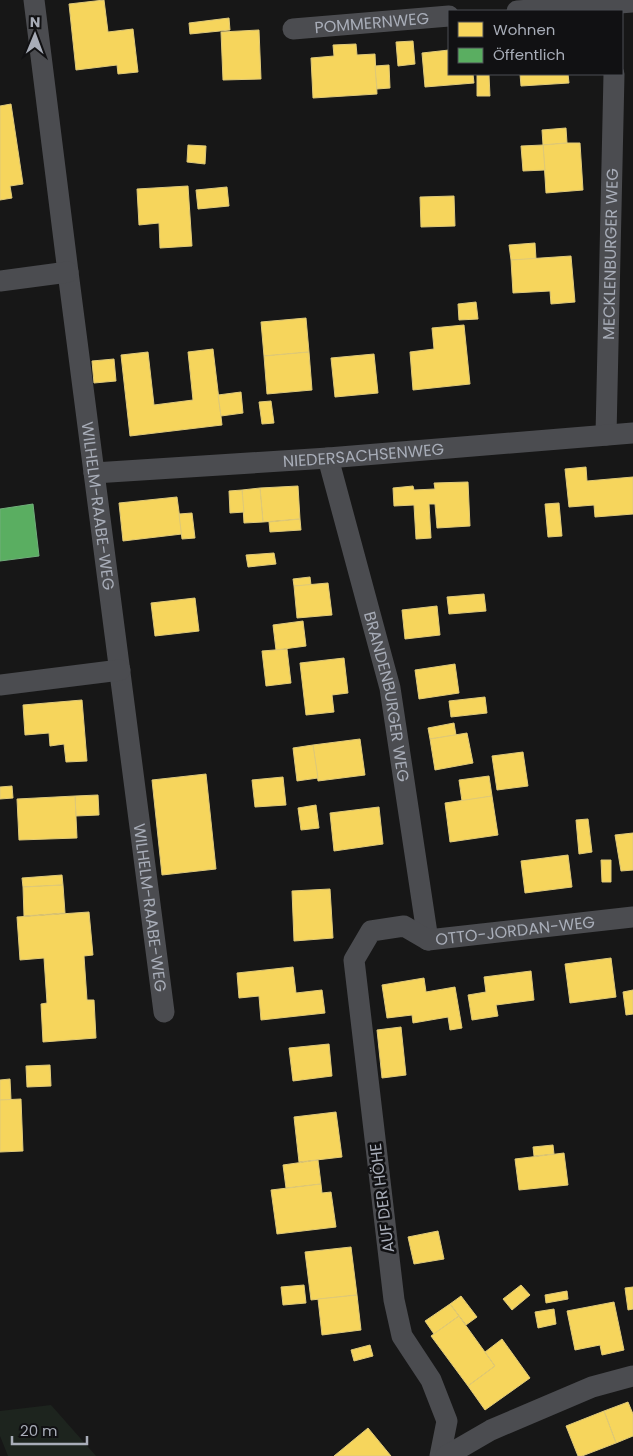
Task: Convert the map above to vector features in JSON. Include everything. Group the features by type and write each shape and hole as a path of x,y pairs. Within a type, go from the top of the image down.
{"street":[{"name":"WILHELM-RAABE-WEG","path":"34,0 164,1012"},
{"path":"532,10 620,4"},
{"name":"POMMERNWEG","path":"293,29 448,16"},
{"name":"MECKLENBURGER WEG","path":"606,435 614,75"},
{"path":"0,280 68,272"},
{"name":"NIEDERSACHSENWEG","path":"94,473 328,458 633,433"},
{"name":"BRANDENBURGER WEG","path":"328,458 390,688 428,940"},
{"path":"0,685 120,670"},
{"name":"OTTO-JORDAN-WEG","path":"371,932 404,926 428,940 633,917"},
{"name":"AUF DER HÖHE","path":"371,932 354,960 394,1300 402,1336 431,1380 447,1421 440,1456"},
{"path":"446,1456 491,1430 592,1387 633,1376"}],"shaded area":[{"path":"51,1405 96,1456 8,1456 0,1436 0,1411"}],"building: Wohnen":[{"path":"104,0 108,32 133,29 138,72 118,74 117,65 76,70 69,4"},
{"path":"229,18 230,30 190,34 189,23"},
{"path":"259,30 261,79 223,80 221,32"},
{"path":"413,41 415,64 398,66 396,42"},
{"path":"356,44 357,55 375,54 377,94 313,98 311,58 334,56 333,45"},
{"path":"448,50 448,75 473,75 474,83 425,87 422,53"},
{"path":"389,65 390,88 377,89 375,66"},
{"path":"477,75 489,75 490,96 477,96"},
{"path":"520,75 568,75 569,83 521,86"},
{"path":"11,104 23,184 10,186 12,198 0,200 0,106"},
{"path":"566,128 567,143 543,145 542,130"},
{"path":"580,143 583,190 546,193 543,145"},
{"path":"188,145 206,146 205,164 187,162"},
{"path":"543,145 545,170 523,171 521,146"},
{"path":"188,186 192,246 160,248 159,223 139,225 137,189"},
{"path":"227,187 229,206 198,209 196,190"},
{"path":"454,196 455,226 421,227 420,197"},
{"path":"535,243 536,259 511,260 509,245"},
{"path":"571,256 575,302 551,304 550,291 513,293 511,260"},
{"path":"476,302 478,319 459,320 458,304"},
{"path":"306,318 309,352 264,356 261,322"},
{"path":"464,325 470,384 413,390 410,352 434,349 432,328"},
{"path":"213,349 222,425 130,436 121,355 148,352 154,405 193,400 188,352"},
{"path":"309,352 312,390 267,394 264,356"},
{"path":"374,354 378,393 335,397 331,358"},
{"path":"114,359 116,381 94,383 92,361"},
{"path":"241,392 243,413 221,416 218,395"},
{"path":"271,401 274,423 262,424 259,402"},
{"path":"586,467 587,481 633,477 633,514 595,517 594,505 569,507 565,469"},
{"path":"468,482 470,526 437,528 435,504 429,504 431,538 416,539 414,505 394,506 393,488 413,486 414,490 435,489 434,483"},
{"path":"298,486 300,519 263,522 260,488"},
{"path":"260,488 263,522 244,523 242,490"},
{"path":"242,490 244,512 230,513 229,491"},
{"path":"177,497 182,534 123,541 119,503"},
{"path":"559,503 562,536 548,537 545,504"},
{"path":"192,513 195,538 182,539 179,514"},
{"path":"300,519 301,530 270,532 269,522"},
{"path":"274,553 276,564 248,567 246,555"},
{"path":"310,577 311,585 294,586 293,579"},
{"path":"328,583 332,615 297,618 294,586"},
{"path":"484,594 486,611 449,614 447,597"},
{"path":"195,598 199,631 155,636 151,603"},
{"path":"437,606 440,635 405,639 402,610"},
{"path":"303,621 306,646 276,650 273,625"},
{"path":"287,649 291,683 266,686 262,651"},
{"path":"344,658 348,693 332,695 334,712 306,715 300,663"},
{"path":"455,664 459,693 419,699 415,670"},
{"path":"485,697 487,713 451,717 449,701"},
{"path":"82,700 87,761 66,762 64,744 50,746 49,733 25,735 23,705"},
{"path":"454,723 456,735 430,739 428,728"},
{"path":"467,733 473,763 435,770 430,739"},
{"path":"360,739 365,775 318,781 313,745"},
{"path":"313,745 318,778 297,781 293,748"},
{"path":"523,752 528,786 497,790 492,756"},
{"path":"206,774 216,869 162,875 152,780"},
{"path":"489,776 492,796 462,801 459,780"},
{"path":"283,777 286,805 255,807 252,780"},
{"path":"12,786 13,798 0,799 0,787"},
{"path":"98,795 99,815 76,816 75,796"},
{"path":"75,796 77,838 19,840 17,799"},
{"path":"492,796 498,835 450,842 445,803"},
{"path":"316,805 319,828 301,830 298,808"},
{"path":"379,807 383,844 334,851 330,813"},
{"path":"588,819 592,852 579,854 576,820"},
{"path":"633,833 633,870 621,871 615,835"},
{"path":"568,855 572,887 525,893 521,861"},
{"path":"601,860 611,860 611,882 602,882"},
{"path":"62,875 63,885 23,887 22,878"},
{"path":"63,885 65,913 24,916 23,887"},
{"path":"330,889 333,938 294,941 292,891"},
{"path":"89,912 93,955 84,956 87,1000 94,1000 96,1038 43,1042 41,1004 47,1003 44,958 20,960 17,917"},
{"path":"611,958 616,997 570,1003 565,964"},
{"path":"293,967 296,993 322,990 325,1013 261,1020 259,996 239,998 237,973"},
{"path":"531,971 534,1000 496,1005 498,1016 472,1020 468,995 486,992 484,977"},
{"path":"424,978 426,992 455,987 462,1028 450,1030 448,1017 413,1023 412,1015 387,1018 382,985"},
{"path":"633,990 633,1014 626,1015 623,992"},
{"path":"401,1027 406,1075 382,1078 377,1030"},
{"path":"329,1044 332,1076 293,1081 289,1048"},
{"path":"50,1065 51,1086 27,1087 26,1066"},
{"path":"10,1079 11,1100 0,1100 0,1080"},
{"path":"21,1099 23,1151 0,1152 0,1100"},
{"path":"336,1112 342,1157 299,1162 294,1117"},
{"path":"553,1145 554,1154 534,1156 533,1147"},
{"path":"564,1153 568,1185 519,1190 515,1159"},
{"path":"318,1160 321,1184 286,1188 283,1165"},
{"path":"321,1184 322,1193 331,1192 336,1227 277,1234 271,1190"},
{"path":"438,1231 444,1259 414,1264 408,1237"},
{"path":"351,1247 357,1295 311,1300 305,1252"},
{"path":"304,1285 306,1303 283,1305 281,1287"},
{"path":"521,1285 530,1295 512,1310 503,1299"},
{"path":"633,1287 633,1309 628,1310 625,1288"},
{"path":"567,1291 568,1299 546,1303 545,1295"},
{"path":"357,1295 361,1330 322,1335 318,1299"},
{"path":"461,1296 477,1317 466,1325 450,1304"},
{"path":"614,1302 624,1350 602,1355 600,1345 575,1350 567,1311"},
{"path":"450,1304 459,1316 434,1334 425,1321"},
{"path":"554,1309 556,1324 538,1328 535,1312"},
{"path":"459,1316 495,1366 468,1386 431,1336"},
{"path":"502,1339 530,1378 485,1410 468,1386 495,1366 485,1352"},
{"path":"370,1345 373,1356 354,1361 351,1350"},
{"path":"628,1402 633,1414 633,1436 616,1443 604,1411"},
{"path":"604,1411 616,1443 578,1456 566,1426"},
{"path":"368,1428 391,1456 334,1456"}],"building: Öffentlich":[{"path":"33,504 39,556 0,561 0,509"}]}
